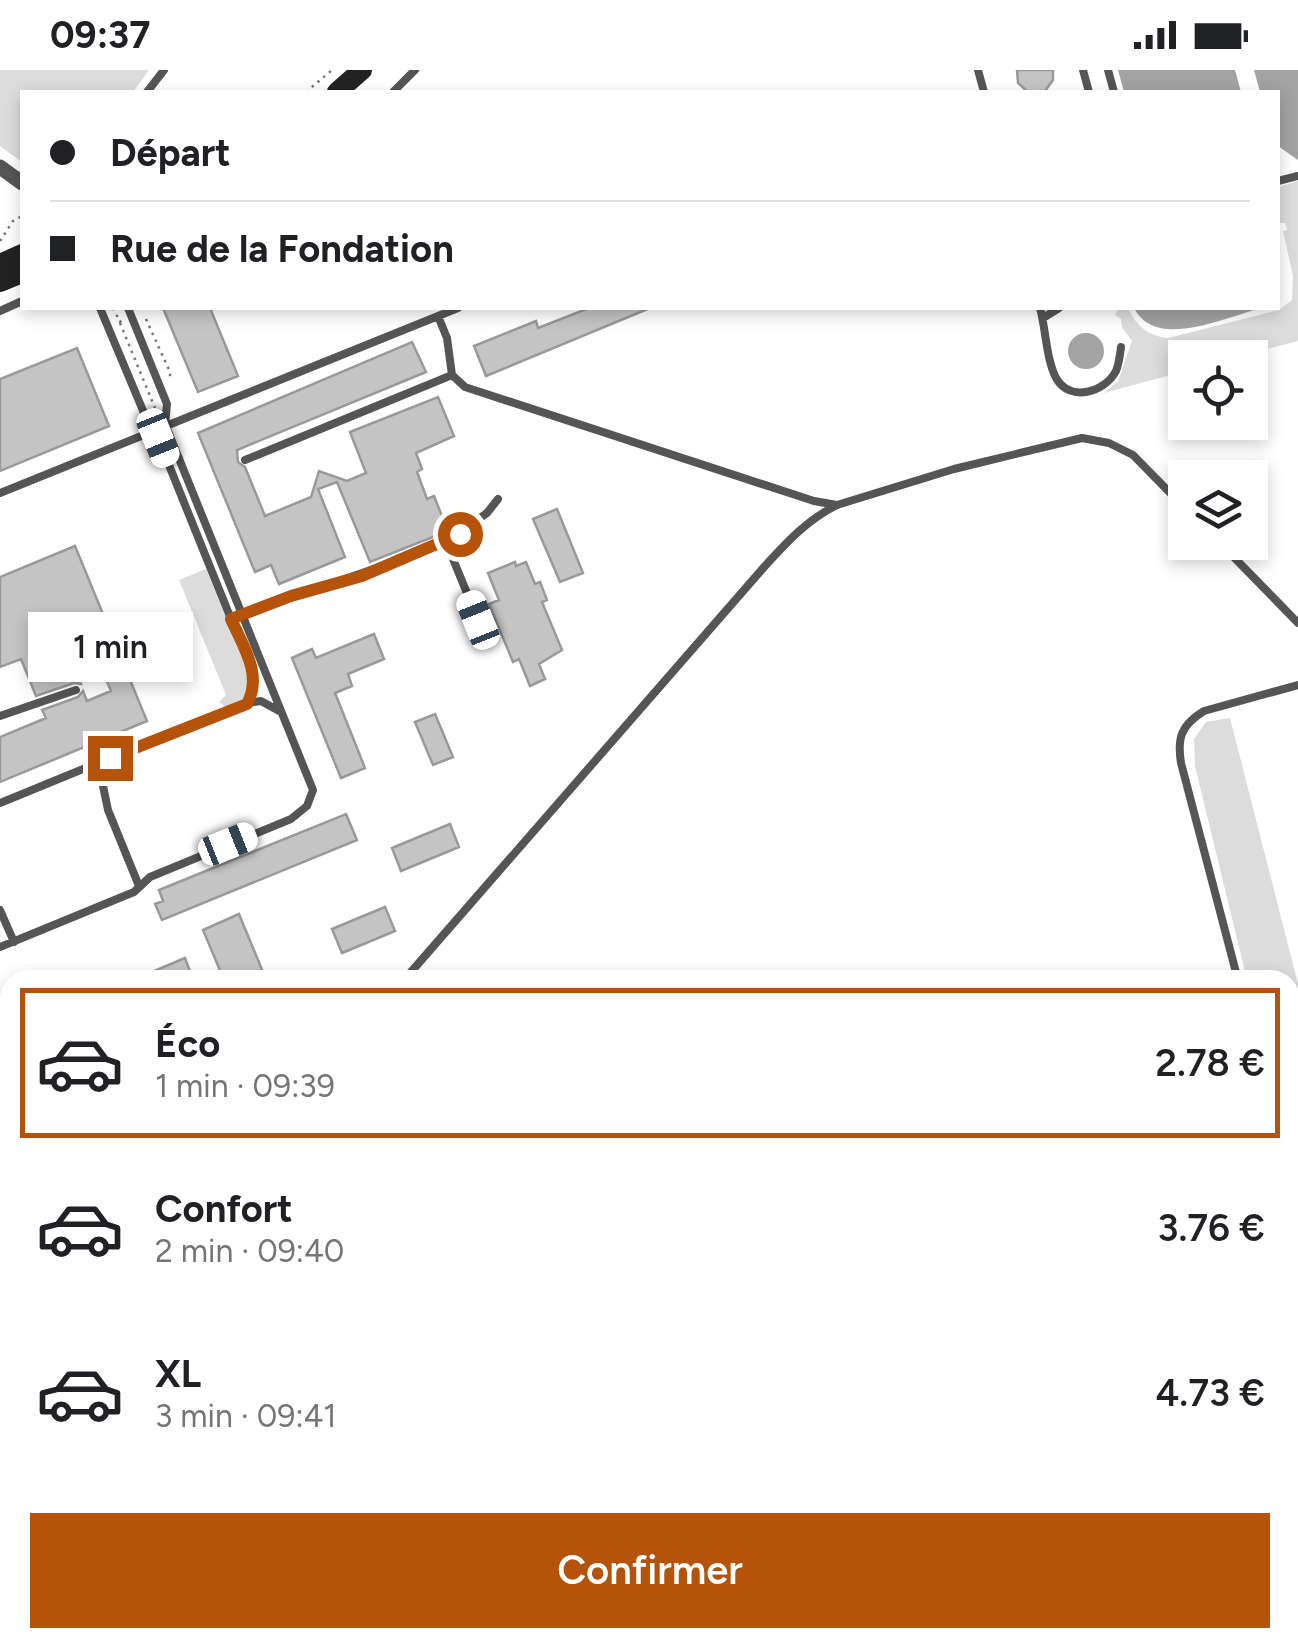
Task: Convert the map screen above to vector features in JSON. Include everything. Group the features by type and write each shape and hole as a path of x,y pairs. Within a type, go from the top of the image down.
{"main road":[{"path":"338,90 362,70"},
{"path":"354,90 375,70"}],"street":[{"path":"0,167 20,182"}],"lane":[{"path":"149,90 164,70"},
{"path":"395,90 415,70"},
{"path":"101,310 144,414 154,428 254,676 253,693 247,704"},
{"path":"0,947 134,892 150,877 291,819 306,806 313,790 165,424 168,404 129,310"},
{"path":"0,493 453,310"},
{"path":"1040,310 1056,377 1070,390 1084,393 1103,386 1115,373 1121,347"},
{"path":"1042,318 1056,310"},
{"path":"438,316 448,338 452,374 465,386 814,501 837,505"},
{"path":"245,460 452,374"},
{"path":"413,970 799,529 837,505 954,468 1082,438 1109,443 1133,455 1168,491"},
{"path":"231,619 291,596 362,576 446,542 487,513 498,500"},
{"path":"446,542 478,620 477,637"},
{"path":"1237,560 1298,623"},
{"path":"1235,970 1181,763 1180,734 1190,720 1204,711 1298,684"},
{"path":"0,716 76,690"},
{"path":"0,803 247,704 268,703 284,715"},
{"path":"110,758 102,782 108,810 140,886"},
{"path":"0,910 14,942"}],"path":[{"path":"308,90 332,70"},
{"path":"0,242 13,221 20,217"},
{"path":"120,322 156,408"}],"shaded area":[{"path":"0,70 149,70 134,90 20,90 20,161 0,146"},
{"path":"1118,70 1235,70 1240,90 1123,90"},
{"path":"1254,70 1298,70 1298,160 1280,147 1280,90 1259,90"},
{"path":"1298,181 1298,341 1268,349 1268,340 1168,340 1168,376 1104,393 1118,381 1132,341 1115,315 1118,310 1129,310 1139,325 1168,338 1280,310 1292,300 1293,276 1283,231 1287,230 1285,223 1280,223 1280,186"},
{"path":"1136,310 1255,310 1192,328 1158,327 1144,321"},
{"path":"1086,333 1099,338 1104,351 1099,364 1086,369 1073,364 1068,351 1073,338"},
{"path":"206,569 250,677 244,698 227,708 219,702 226,695 179,580"},
{"path":"1230,718 1294,970 1245,970 1195,766 1194,739 1206,722"}],"building":[{"path":"1017,70 1053,70 1053,80 1046,90 1026,90 1018,83"},
{"path":"164,310 211,310 238,376 198,392"},
{"path":"584,310 645,310 486,376 474,346 536,321 538,328"},
{"path":"412,342 426,372 237,450 238,462 245,467 265,516 311,497 319,471 347,481 366,473 350,432 438,397 454,436 416,453 422,469 417,472 427,499 434,496 448,531 370,562 337,482 318,489 345,557 279,584 271,565 255,572 198,433"},
{"path":"77,348 109,426 0,471 0,379"},
{"path":"557,509 583,573 560,582 533,519"},
{"path":"75,546 147,721 0,782 0,737 46,718 42,710 78,697 83,691 87,701 111,691 97,658 102,655 91,630 67,640 81,684 36,696 21,659 0,667 0,577"},
{"path":"515,562 516,566 526,562 535,584 540,582 547,600 542,602 562,650 539,664 545,679 530,686 519,659 513,662 489,604 499,600 488,573"},
{"path":"374,634 384,659 348,674 352,686 335,693 365,768 341,778 292,658 312,649 316,658"},
{"path":"435,714 453,757 433,765 415,722"},
{"path":"346,814 357,840 162,920 155,904 163,901 159,890"},
{"path":"450,824 459,847 401,871 392,848"},
{"path":"385,907 395,931 342,953 332,929"},
{"path":"239,914 262,970 220,970 203,930"},
{"path":"185,958 190,970 157,970"}],"route":[{"path":"110,758 247,704 253,693 254,676 231,619 291,596 362,576 460,534"}]}
